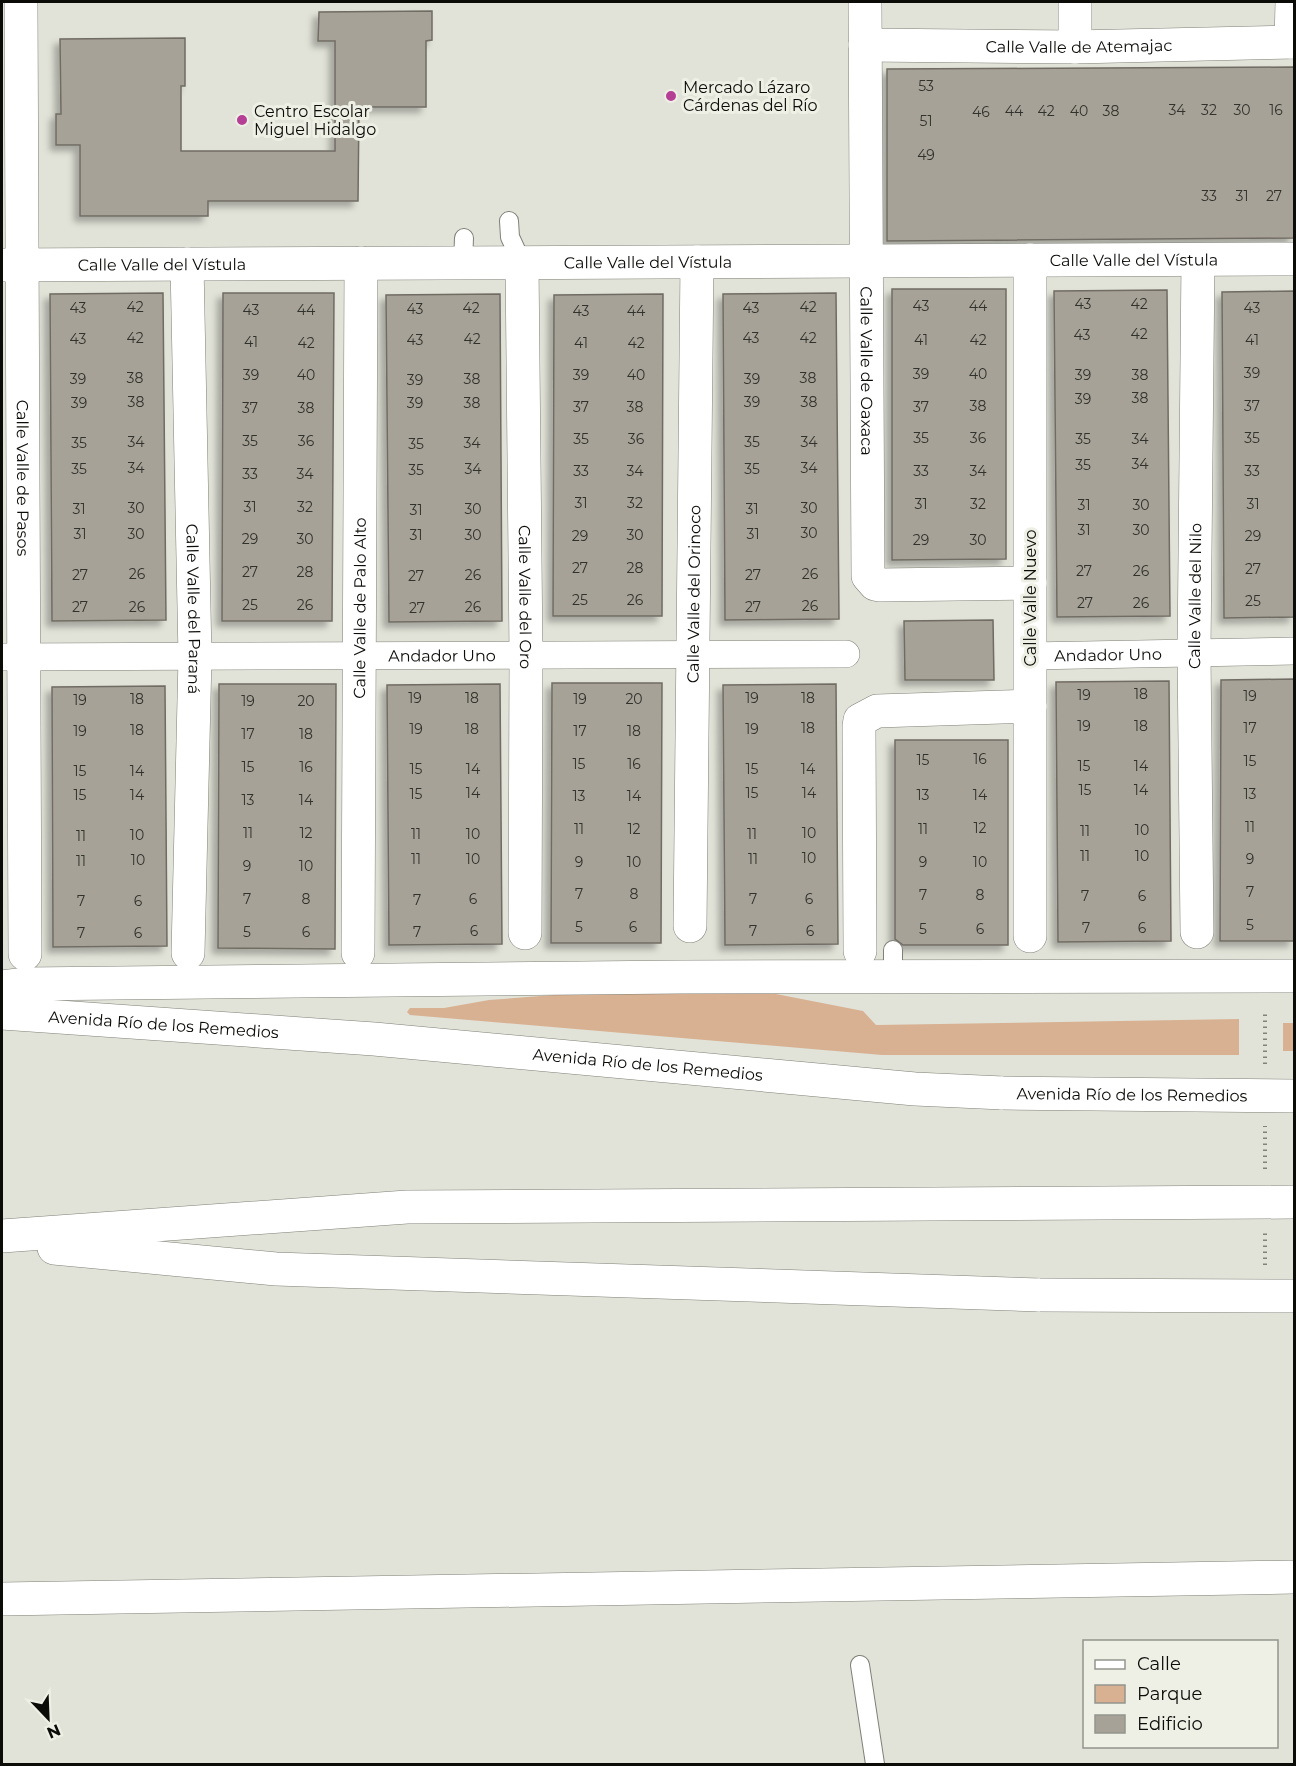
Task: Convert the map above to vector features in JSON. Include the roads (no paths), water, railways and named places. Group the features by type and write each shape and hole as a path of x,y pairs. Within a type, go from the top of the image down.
{"main road":[{"name":"Calle Valle de Pasos","path":"21,2 12,265 13,657 25,954"},
{"name":"Calle Valle de Oaxaca","path":"865,2 868,576 875,584 880,585 1030,583"},
{"path":"1075,2 1075,47"},
{"path":"1292,2 1293,42"},
{"name":"Calle Valle de Atemajac","path":"866,45 1075,47 1293,42"},
{"name":"Calle Valle del Vístula","path":"12,265 361,263 464,250 522,263 1294,259"},
{"name":"Calle Valle Nuevo","path":"1030,260 1030,936"},
{"name":"Calle Valle del Nilo","path":"1197,932 1194,653 1198,260"},
{"name":"Calle Valle del Orinoco","path":"690,926 697,262"},
{"name":"Calle Valle de Palo Alto","path":"358,953 361,263"},
{"name":"Calle Valle del Oro","path":"522,263 526,655 525,933"},
{"name":"Calle Valle del Paraná","path":"187,264 195,657 188,953"},
{"path":"861,951 859,726 864,717 877,711 1030,706"},
{"path":"2,987 25,984 443,979 893,964 1294,976"},
{"name":"Avenida Río de los Remedios","path":"2,1013 374,1039 915,1089 1003,1094 1294,1096"},
{"path":"2,1236 407,1207 1294,1202"},
{"path":"2,1243 276,1269 1040,1295 1294,1296"},
{"path":"2,1599 1294,1577"}],"street":[{"name":"Andador Uno","path":"1030,656 1294,651"},
{"name":"Andador Uno","path":"13,657 846,654"}],"lane":[{"path":"509,221 510,237 522,263"},
{"path":"860,1665 875,1764"}],"place":[{"name":"Mercado Lázaro Cárdenas del Río","path":"671,96"},
{"name":"Centro Escolar Miguel Hidalgo","path":"242,120"}]}
